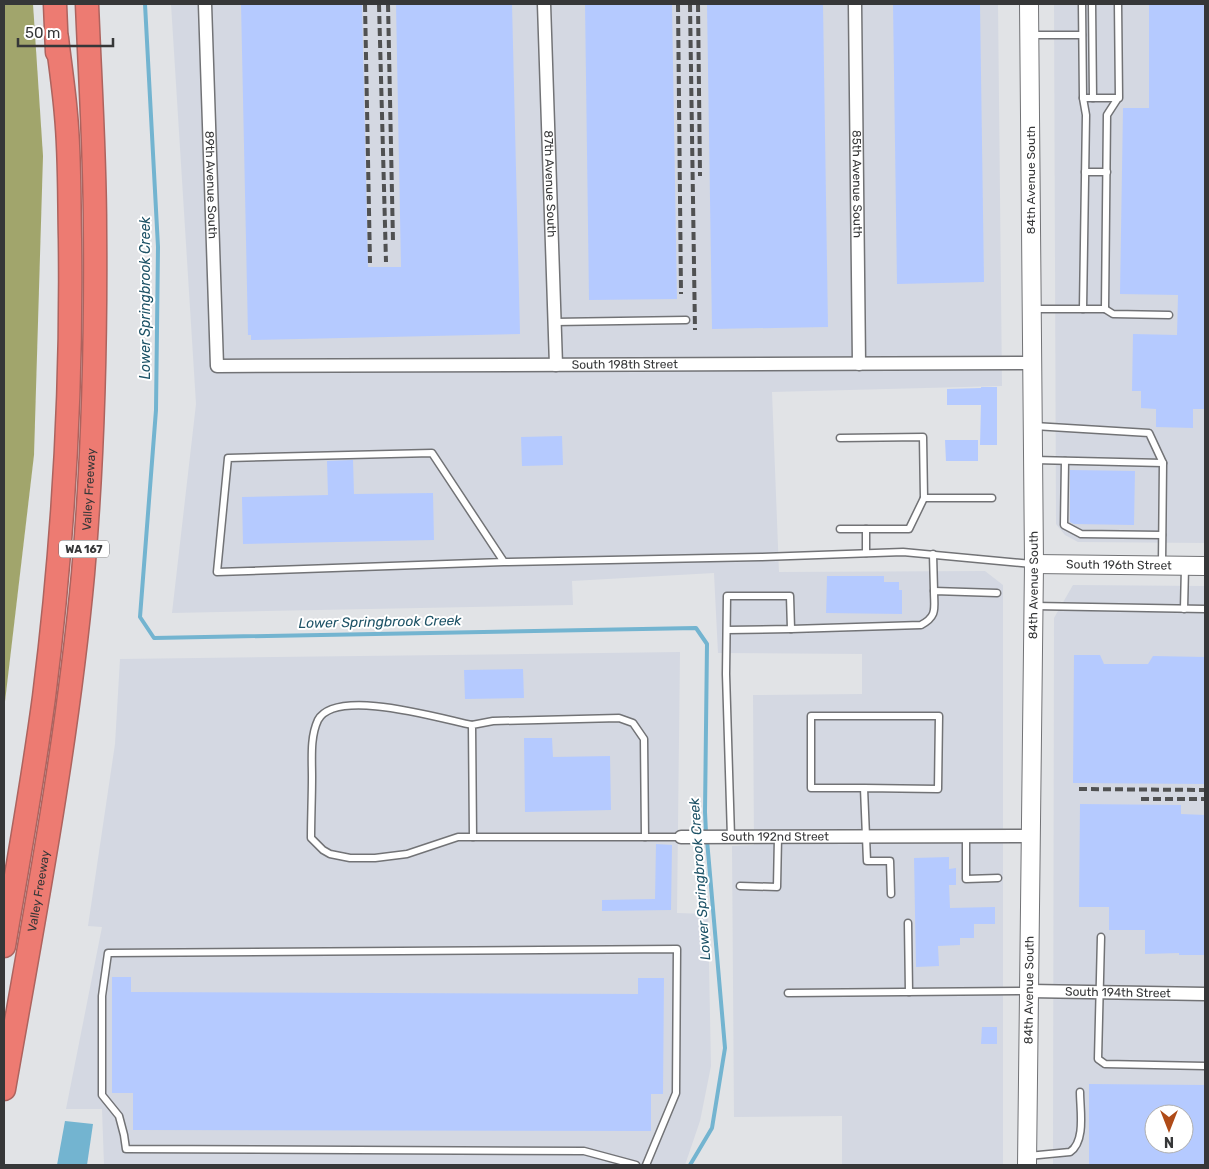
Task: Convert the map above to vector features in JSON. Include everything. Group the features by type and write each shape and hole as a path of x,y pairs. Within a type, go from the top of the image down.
{"highway":[{"name":"WA 167","path":"4,885 34,686 54,476 60,303 56,4"},
{"name":"Valley Freeway","path":"4,1089 63,739 83,564 95,345 96,225 86,4"},
{"path":"4,946 44,697 56,582 66,446 70,309 69,176 66,115 57,38"}],"main road":[{"name":"84th Avenue South","path":"1027,1160 1034,564 1030,4"},
{"name":"South 196th Street","path":"1034,564 1205,566"}],"street":[{"name":"89th Avenue South","path":"205,4 217,366"},
{"name":"87th Avenue South","path":"544,4 556,365"},
{"name":"85th Avenue South","path":"855,4 859,364"},
{"name":"South 198th Street","path":"217,366 1032,363"},
{"name":"South 192nd Street","path":"681,837 1031,836"},
{"name":"South 194th Street","path":"1030,991 1205,994"}],"lane":[{"path":"1082,4 1083,98 1086,115 1083,309"},
{"path":"1092,4 1093,98"},
{"path":"1105,309 1107,115 1118,98 1118,4"},
{"path":"1030,35 1082,35"},
{"path":"1083,98 1118,98"},
{"path":"1085,172 1106,172"},
{"path":"1032,309 1105,309 1113,314 1169,315"},
{"path":"554,322 686,320"},
{"path":"1032,426 1149,433 1163,463 1162,566"},
{"path":"840,438 923,437 924,498 909,529 840,529"},
{"path":"504,562 432,453 228,458 217,572 504,562 903,552 1034,564"},
{"path":"1032,460 1163,463"},
{"path":"1065,461 1064,525 1081,534 1162,535"},
{"path":"924,498 992,498"},
{"path":"866,529 866,553"},
{"path":"727,630 921,625 930,621 934,616 933,554"},
{"path":"1184,608 1185,566"},
{"path":"934,590 997,593"},
{"path":"726,837 726,596 790,596 791,629"},
{"path":"1033,606 1205,609"},
{"name":"South 192nd Street","path":"472,725 377,705 334,708 326,713 319,718 313,736 311,838 330,854 350,858 375,858 407,854 458,837 681,837"},
{"path":"811,716 939,716 938,788 864,788 811,788 811,716"},
{"path":"473,837 472,725 493,721 619,718 633,724 644,739 645,837"},
{"path":"864,788 867,861 890,861 891,894"},
{"path":"966,836 966,879 998,878"},
{"path":"740,886 778,887 778,837"},
{"path":"908,923 908,992"},
{"path":"1101,937 1098,1059 1105,1064 1205,1066"},
{"path":"636,1165 598,1153 584,1151 126,1149 119,1116 102,1095 102,996 108,954 677,950 676,1093 646,1165"},
{"path":"788,993 1030,991"},
{"path":"1027,1160 1070,1152 1075,1148 1080,1137 1080,1092"}],"shaded area":[{"path":"171,4 998,4 1002,386 772,392 779,572 985,571 1003,585 1003,1165 842,1165 842,1116 734,1117 732,846 754,845 753,695 862,694 862,654 718,653 714,573 572,581 573,605 172,613 196,404"},
{"path":"1054,4 1205,4 1205,543 1078,542 1065,535 1056,524"},
{"path":"1073,585 1205,586 1205,1165 1053,1165 1054,618"},
{"path":"680,652 677,913 708,914 711,1066 700,1121 685,1165 104,1165 102,1109 66,1109 102,927 88,926 115,744 120,659"}],"green space":[{"path":"4,4 33,4 43,156 34,455 4,710"}],"water":[{"path":"65,1121 93,1124 87,1165 57,1165"}],"building":[{"path":"241,4 362,4 368,267 401,267 396,4 512,4 520,334 251,340 251,335 248,335"},
{"path":"585,4 672,4 677,299 589,300"},
{"path":"707,4 823,4 828,327 712,329"},
{"path":"893,4 980,4 984,282 897,284"},
{"path":"1149,4 1205,4 1205,409 1193,409 1193,428 1156,427 1156,409 1141,408 1141,391 1132,391 1133,334 1177,335 1178,295 1120,294 1123,108 1149,108"},
{"path":"997,387 997,445 980,445 981,405 947,405 947,389"},
{"path":"562,436 563,465 522,466 521,437"},
{"path":"945,440 978,440 978,461 946,461"},
{"path":"353,460 354,494 433,493 434,540 243,544 242,497 328,495 327,461"},
{"path":"1070,470 1135,471 1134,525 1074,524 1070,522"},
{"path":"827,576 884,576 884,582 899,582 899,590 902,590 902,614 826,613"},
{"path":"1074,655 1100,655 1104,664 1148,664 1153,656 1205,657 1205,784 1073,783"},
{"path":"523,669 524,698 465,699 464,670"},
{"path":"524,738 552,738 553,757 610,756 611,810 525,812"},
{"path":"1080,804 1181,805 1181,814 1205,815 1205,955 1179,955 1179,953 1145,954 1145,930 1109,930 1109,907 1079,907"},
{"path":"656,844 672,845 671,910 602,911 602,900 655,899"},
{"path":"949,857 949,869 956,868 956,885 949,885 950,908 995,907 995,924 974,924 974,938 960,938 960,945 938,946 939,966 916,967 914,858"},
{"path":"112,977 131,977 131,992 638,994 638,978 664,978 663,1094 651,1094 651,1131 133,1130 133,1093 112,1093"},
{"path":"982,1027 997,1027 997,1044 981,1044"},
{"path":"1089,1084 1205,1085 1205,1165 1089,1165"}],"waterway":[{"name":"Lower Springbrook Creek","path":"145,4 158,247 156,410 140,617 154,638 696,628 707,644 706,833"},
{"name":"Lower Springbrook Creek","path":"690,1165 712,1128 725,1048 707,840"}],"railway":[{"path":"365,4 370,263"},
{"path":"379,4 386,262"},
{"path":"388,4 393,241"},
{"path":"678,4 681,294"},
{"path":"690,4 695,330"},
{"path":"698,4 700,176"},
{"path":"1079,789 1205,790"},
{"path":"1141,799 1205,799"}]}
